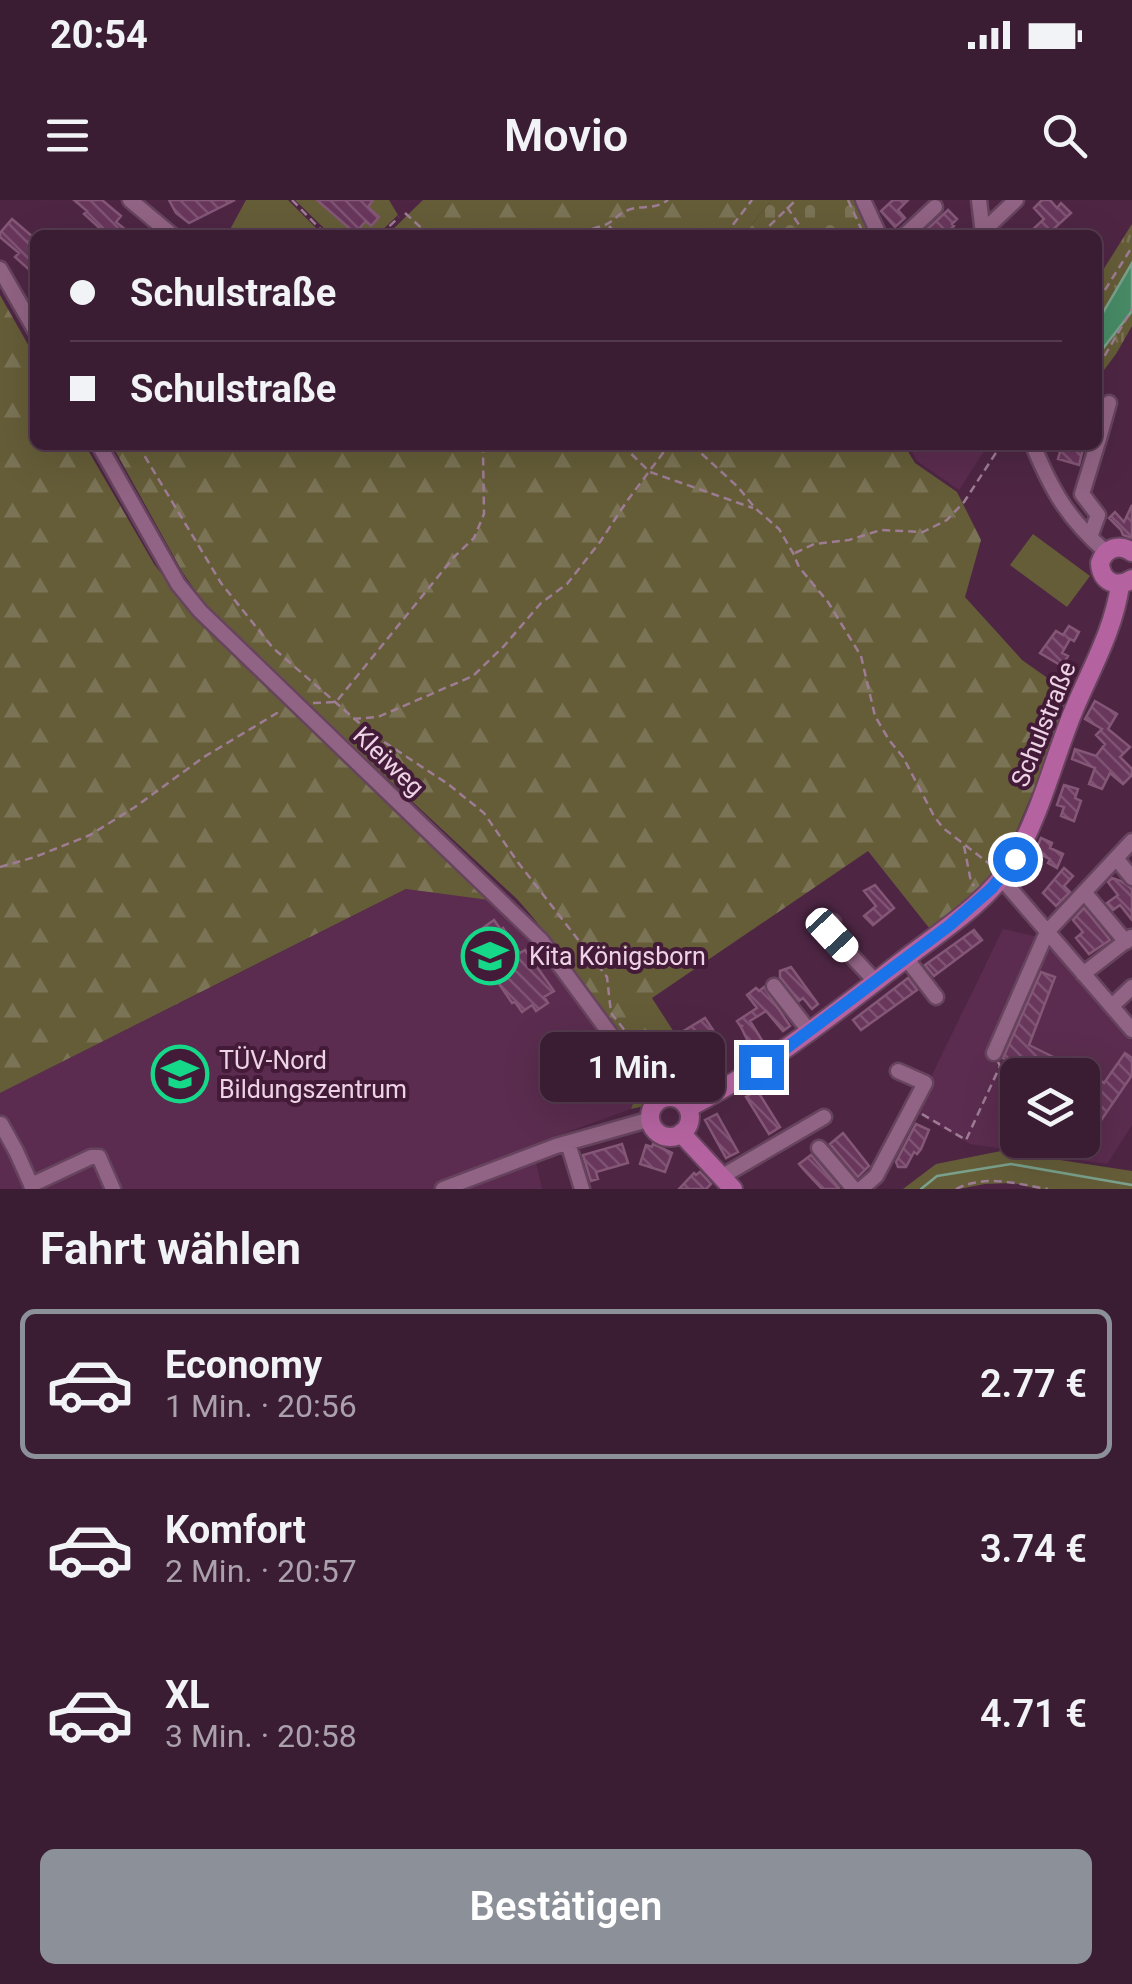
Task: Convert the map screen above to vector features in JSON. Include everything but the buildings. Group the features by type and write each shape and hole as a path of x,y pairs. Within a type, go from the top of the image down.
{"main road":[{"path":"1106,552 1119,547 1132,552"},
{"name":"Schulstraße","path":"694,1105 761,1067 810,1032 1002,878 1030,826 1056,752 1106,635 1120,582 1100,570 1106,552"},
{"path":"664,1098 694,1105 681,1134 664,1136 654,1129 654,1106 664,1098"},
{"path":"681,1134 727,1183"}],"street":[{"path":"130,200 166,230"},
{"path":"863,200 878,230"},
{"path":"979,200 982,230"},
{"path":"986,230 1016,200"},
{"path":"911,230 935,208"},
{"path":"0,269 30,321"},
{"path":"1102,427 1109,403"},
{"name":"Kleiweg","path":"103,450 178,584 200,610 541,940 628,1058 664,1098"},
{"path":"1035,450 1055,495 1070,517 1106,552"},
{"path":"1090,537 1098,515 1082,494 1095,450"},
{"path":"994,1053 1048,932 1132,841"},
{"path":"1116,858 1132,878"},
{"path":"1002,878 1132,1030"},
{"path":"1083,974 1129,939 1084,892"},
{"path":"833,922 832,935 876,982"},
{"path":"906,958 936,997"},
{"path":"774,986 810,1032"},
{"path":"1112,1006 1132,987"},
{"path":"819,1148 858,1189 876,1176 925,1083 898,1070"},
{"path":"727,1183 824,1117"},
{"path":"443,1189 562,1144 651,1119"},
{"path":"1,1124 32,1187 98,1157 113,1189"},
{"path":"562,1144 582,1189"}],"path":[{"path":"292,200 321,230"},
{"path":"590,230 626,211 647,209 668,200"},
{"path":"730,230 752,200"},
{"path":"766,228 796,200"},
{"path":"848,200 862,230"},
{"path":"787,208 801,228 798,230"},
{"path":"406,213 423,230"},
{"path":"385,230 400,216"},
{"path":"607,224 613,230"},
{"path":"1102,295 1132,247"},
{"path":"1102,359 1132,309"},
{"path":"141,450 221,583 273,648 372,734 484,813 607,977 611,1013 648,1060 683,1088 692,1090 694,1105"},
{"path":"336,702 454,557 474,538 484,514 484,450"},
{"path":"627,450 650,472 755,508"},
{"path":"353,719 378,717 473,676 541,603 567,584 665,450"},
{"path":"697,450 779,530 799,567 828,602 862,656 875,716 903,757 934,816 1002,878"},
{"path":"794,553 814,544 849,540 881,530 923,532 948,520 997,450"},
{"path":"0,868 90,834 135,807 204,756 296,702 336,702"},
{"path":"964,844 971,882 982,897"},
{"path":"912,1108 966,1140 1000,1066 994,1053"},
{"path":"956,1189 987,1180 1048,1189"}],"shaded area":[{"path":"1132,263 1132,311 1102,350 1102,314"},
{"path":"911,450 985,450 959,490 917,461"},
{"path":"407,889 489,900 527,937 639,1088 631,1109 532,1145 542,1189 0,1189 0,1093"},
{"path":"1003,929 1043,938 1132,1041 1132,1125 1107,1164 1066,1158 1100,1158 1100,1058 1000,1058 1000,1148 970,1144 914,1112"}],"green space":[{"path":"246,200 288,200 318,230 230,230"},
{"path":"295,200 317,200 352,230 326,230"},
{"path":"373,200 389,200 398,215 382,230 358,230 366,221 371,225 379,217 368,207"},
{"path":"423,200 771,200 748,230 392,230"},
{"path":"771,200 858,200 871,230 748,230"},
{"path":"1132,224 1132,326 1102,373 1102,272"},
{"path":"0,295 30,348 30,450 88,450 154,564 194,616 489,900 406,889 0,1093"},
{"path":"115,450 907,450 915,463 957,492 981,540 965,597 1022,660 1073,696 1000,870 930,929 868,851 652,998 710,1088 698,1094 658,1056 617,1025 609,1025 566,960 517,899 213,616 183,573"},
{"path":"1033,534 1090,576 1067,607 1010,565"},
{"path":"617,1025 698,1094 631,1109 639,1088 596,1026"},
{"path":"1000,1151 1000,1158 1047,1158 1132,1171 1132,1189 1038,1189 1013,1183 959,1189 903,1189 936,1164"}],"waterway":[{"path":"921,1189 937,1176 1011,1164 1132,1185"}],"place":[{"name":"Kita Königsborn","path":"490,956"},
{"name":"TÜV-Nord Bildungszentrum","path":"180,1074"}],"route":[{"path":"761,1067 950,925 1002,878 1015,859"}]}
